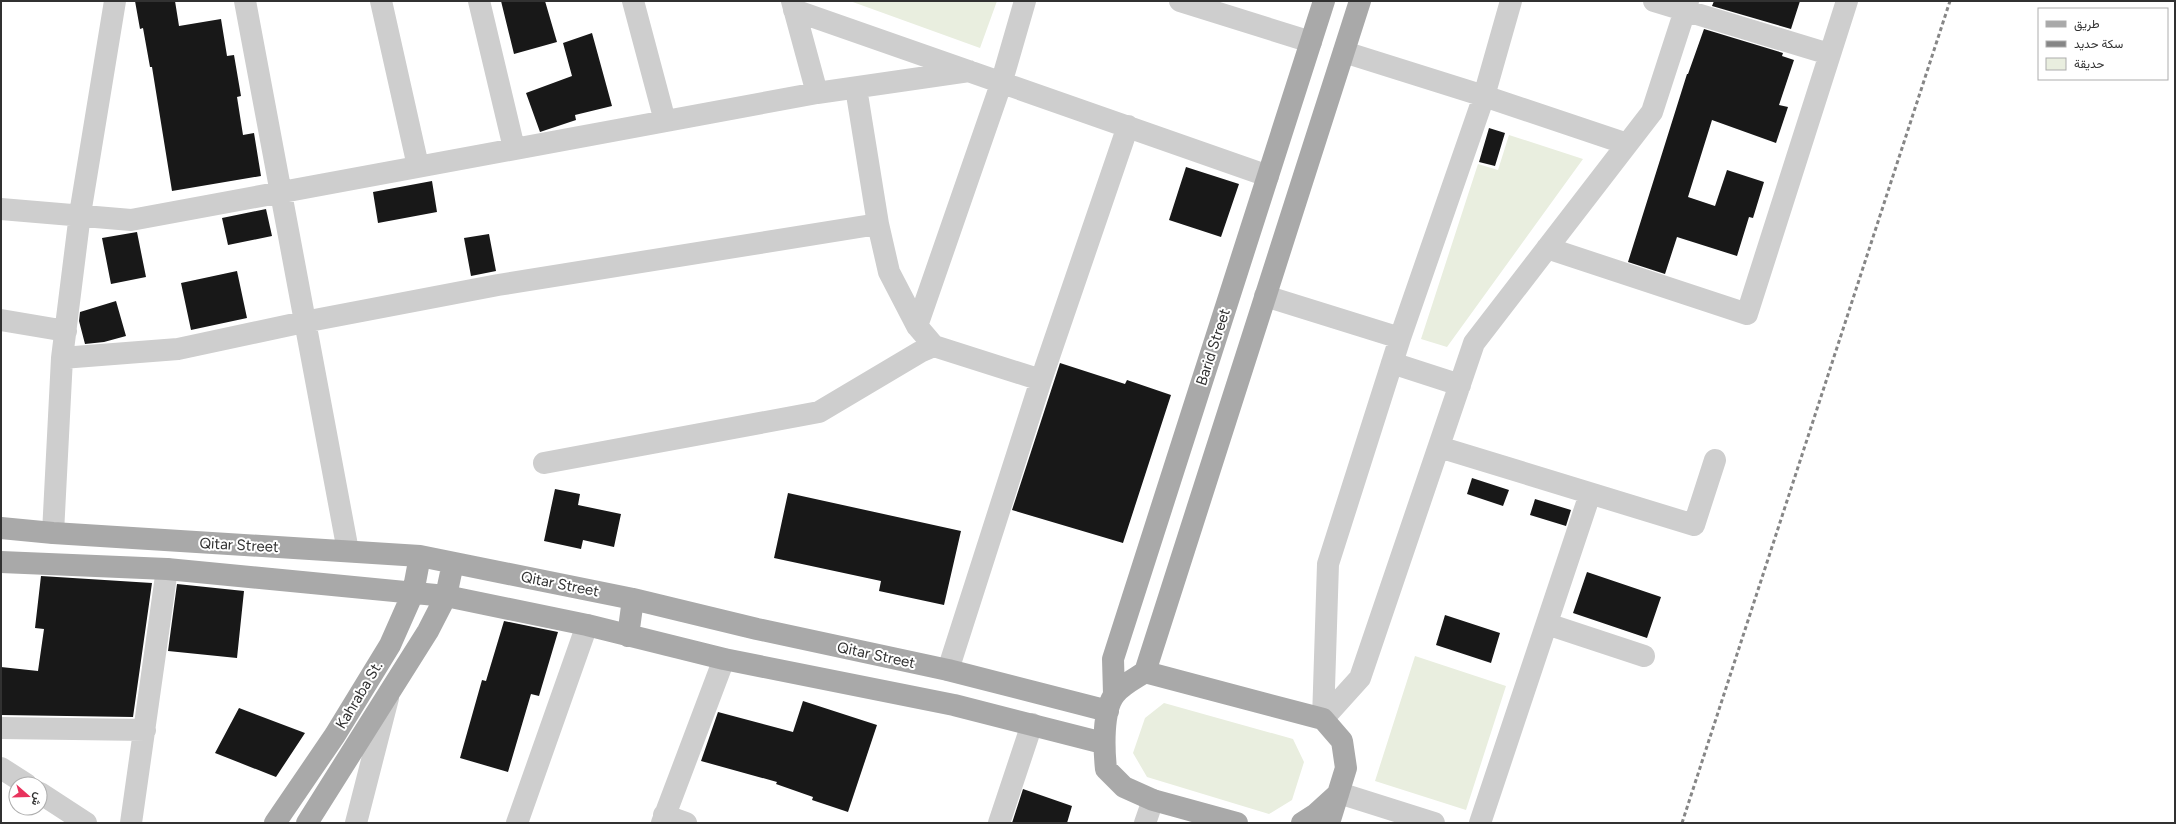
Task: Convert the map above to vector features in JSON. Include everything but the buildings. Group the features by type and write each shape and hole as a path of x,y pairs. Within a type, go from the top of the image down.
{"main road":[{"name":"Barid Street","path":"1237,823 1153,800 1124,787 1106,769 1103,743 1111,703 1113,659 1324,1"},
{"path":"1111,703 1145,672 1264,296 1360,1"},
{"name":"Qitar Street","path":"1,528 54,533 420,556 633,599 757,629 1111,703"},
{"name":"Kahraba St.","path":"275,823 335,735 390,645 414,593 420,556"},
{"name":"Qitar Street","path":"1,562 167,569 446,596 586,625 724,659 751,663 954,704 1103,743"},
{"name":"Kahraba St.","path":"307,823 389,696 428,631 446,596 453,563"},
{"path":"628,636 633,599"},
{"path":"751,663 757,629"},
{"path":"1145,672 1323,719 1342,741 1346,768 1329,823"},
{"path":"1302,823 1316,814 1338,793"}],"street":[{"path":"54,533 62,358 80,214 115,1"},
{"path":"245,1 348,551"},
{"path":"381,1 418,166"},
{"path":"479,1 514,148"},
{"path":"633,1 665,121"},
{"path":"917,326 1001,84 1025,1"},
{"path":"1180,1 1311,42"},
{"path":"1323,719 1328,564 1400,338 1484,96 1511,1"},
{"path":"1654,1 1686,5 1829,54"},
{"path":"1547,248 1747,314 1847,1"},
{"path":"793,5 816,93"},
{"path":"793,5 1001,84 1128,126 1268,176"},
{"path":"1323,719 1360,678 1474,343 1652,112 1686,5"},
{"path":"1344,52 1484,96 1627,144"},
{"path":"1,209 80,214 131,220 816,93 969,71"},
{"path":"856,88 878,224 889,272 917,326 934,346 1041,380"},
{"path":"948,670 1041,380 1128,126"},
{"path":"62,358 178,349 304,322 498,285 878,224"},
{"path":"1264,296 1400,338"},
{"path":"1,320 66,331"},
{"path":"544,463 819,412 920,352 934,346"},
{"path":"1392,363 1460,384"},
{"path":"1439,447 1694,525 1715,460"},
{"path":"1480,823 1590,494"},
{"path":"131,823 167,569"},
{"path":"1547,624 1644,656"},
{"path":"517,823 586,625"},
{"path":"686,823 663,819 724,659"},
{"path":"356,823 389,696"},
{"path":"998,823 1032,724"},
{"path":"1,728 145,730"},
{"path":"1,768 14,776"},
{"path":"1338,793 1434,823"},
{"path":"48,798 86,823"},
{"path":"1145,823 1153,800"}],"green space":[{"path":"850,1 997,1 980,48"},
{"path":"1509,135 1583,159 1447,347 1421,339 1478,164 1498,170"},
{"path":"1415,656 1506,686 1466,810 1375,781"},
{"path":"1164,703 1293,739 1304,762 1292,800 1269,814 1147,777 1133,753 1145,718"}],"railway":[{"path":"1682,823 1950,1"}]}
